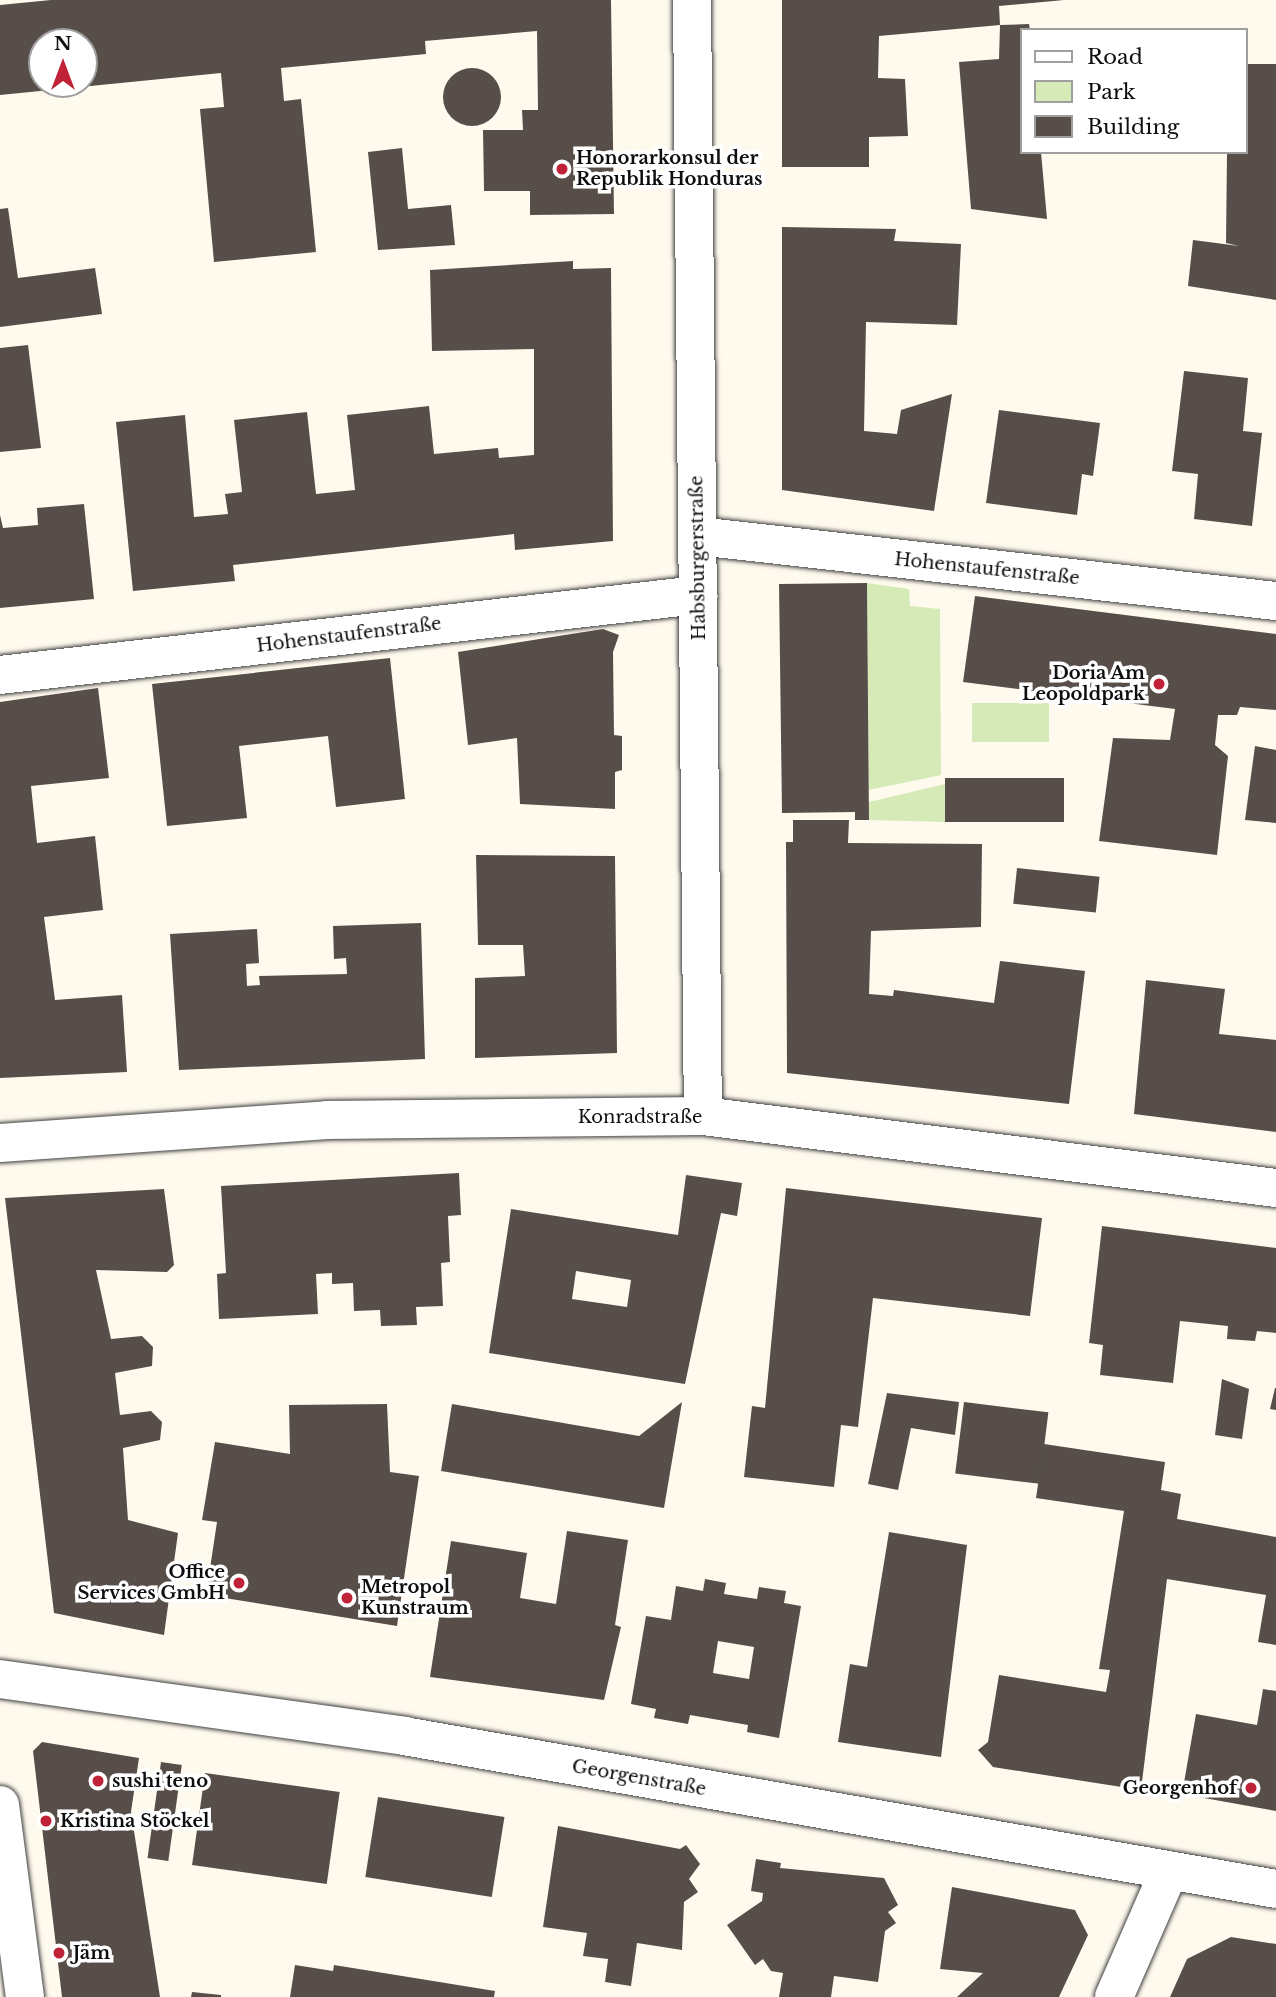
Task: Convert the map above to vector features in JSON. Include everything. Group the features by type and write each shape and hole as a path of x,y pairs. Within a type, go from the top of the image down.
{"street":[{"name":"Habsburgerstraße","path":"692,0 704,1116"},
{"name":"Hohenstaufenstraße","path":"698,536 1276,601"},
{"name":"Hohenstaufenstraße","path":"0,676 698,595"},
{"name":"Konradstraße","path":"0,1143 327,1120 704,1116 1276,1188"},
{"name":"Georgenstraße","path":"0,1679 404,1736 1276,1889"},
{"path":"0,1805 25,1997"},
{"path":"1114,1997 1169,1871"}],"green space":[{"path":"867,583 909,589 910,606 940,609 941,775 869,790"},
{"path":"972,703 1049,703 1049,742 972,742"},
{"path":"945,784 945,822 869,820 869,802"}],"building":[{"path":"51,0 611,0 614,214 530,215 530,191 484,191 483,130 523,130 522,110 538,110 537,31 425,41 426,54 281,68 284,101 301,99 316,252 214,262 200,109 224,107 221,73 98,85 98,28 28,28 28,92 0,95 0,5"},
{"path":"782,0 1064,0 999,6 1000,25 879,36 878,78 905,79 908,136 869,137 869,167 782,167"},
{"path":"1029,24 1030,28 1020,28 1020,154 1041,154 1047,219 971,209 959,62 999,59 1000,25"},
{"path":"1248,64 1276,64 1276,300 1188,286 1193,240 1239,246 1226,243 1227,154 1248,154"},
{"path":"472,68 488,73 496,81 501,97 496,113 488,121 472,126 456,121 448,113 443,97 448,81 456,73"},
{"path":"402,148 408,209 451,205 455,245 378,250 368,152"},
{"path":"8,208 18,278 95,268 102,314 0,327 0,209"},
{"path":"782,227 896,229 894,241 961,244 957,325 866,322 864,431 897,434 901,410 952,394 934,511 782,490"},
{"path":"573,261 573,269 611,268 613,541 515,550 514,534 233,565 235,581 133,591 116,422 185,415 194,517 228,514 225,494 242,492 234,420 307,412 316,494 355,490 347,415 429,406 434,454 498,448 499,458 534,455 534,349 432,351 430,270"},
{"path":"28,345 41,448 0,452 0,348"},
{"path":"1184,371 1248,378 1243,431 1262,433 1252,526 1194,519 1198,474 1172,471"},
{"path":"999,410 1100,423 1093,476 1082,474 1077,515 986,503"},
{"path":"84,504 94,599 0,608 0,515 3,528 38,525 37,508"},
{"path":"867,583 869,820 855,820 855,812 782,813 779,584"},
{"path":"975,596 1276,634 1276,710 1240,707 1237,715 1218,715 1215,745 1228,756 1217,855 1099,841 1113,738 1170,740 1175,709 963,682"},
{"path":"603,629 619,635 613,652 614,735 622,736 622,770 615,772 615,809 520,804 517,738 468,745 458,652"},
{"path":"390,658 405,799 336,807 328,736 239,746 247,818 167,826 152,684"},
{"path":"98,688 109,778 31,786 37,843 95,836 103,910 44,917 55,1000 122,995 127,1072 0,1078 0,702"},
{"path":"1255,746 1276,750 1276,823 1245,820"},
{"path":"945,778 1064,778 1064,822 945,822"},
{"path":"793,820 849,820 848,843 982,844 981,927 871,931 869,994 893,996 894,990 994,1003 1000,961 1085,971 1069,1104 787,1073 786,842 793,842"},
{"path":"476,855 615,856 617,1053 475,1058 475,978 525,976 523,945 478,945"},
{"path":"1017,868 1100,877 1096,912 1013,904"},
{"path":"421,923 425,1059 179,1070 170,934 257,929 259,963 246,964 247,986 260,985 259,976 347,974 346,958 334,959 333,926"},
{"path":"1146,980 1225,989 1219,1034 1276,1040 1276,1132 1134,1114"},
{"path":"459,1173 461,1215 448,1216 450,1262 441,1263 443,1306 416,1307 417,1325 381,1326 380,1310 354,1311 353,1283 332,1284 332,1273 316,1274 318,1314 219,1319 217,1274 226,1273 221,1186"},
{"path":"686,1175 742,1183 737,1216 721,1213 685,1384 489,1353 511,1209 678,1235","holes":["576,1271 631,1280 627,1307 572,1299"]},
{"path":"786,1188 1042,1218 1030,1316 873,1298 858,1427 841,1425 834,1487 744,1477 752,1406 765,1408"},
{"path":"164,1189 174,1265 167,1272 96,1270 111,1339 142,1336 153,1347 152,1366 115,1373 120,1415 151,1411 162,1422 160,1440 123,1448 128,1520 178,1533 164,1635 54,1613 5,1198"},
{"path":"1102,1226 1276,1248 1276,1333 1257,1331 1255,1341 1227,1339 1228,1326 1180,1321 1173,1383 1100,1375 1103,1345 1089,1343"},
{"path":"1222,1379 1249,1389 1242,1439 1215,1435"},
{"path":"1276,1388 1276,1410 1270,1409"},
{"path":"887,1393 959,1402 955,1435 911,1428 898,1490 868,1484"},
{"path":"682,1402 664,1508 441,1471 452,1404 639,1436"},
{"path":"964,1402 1048,1412 1040,1484 955,1473"},
{"path":"387,1404 390,1472 419,1476 397,1626 206,1595 217,1522 202,1520 215,1442 290,1454 289,1405"},
{"path":"1044,1444 1165,1462 1161,1490 1181,1494 1177,1519 1276,1537 1276,1645 1258,1642 1266,1595 1167,1579 1141,1790 993,1767 978,1750 988,1742 999,1675 1106,1692 1110,1670 1099,1669 1124,1511 1036,1498"},
{"path":"567,1531 628,1540 615,1625 621,1627 604,1700 430,1677 451,1541 527,1553 520,1598 556,1604"},
{"path":"889,1532 967,1545 941,1757 838,1742 850,1664 867,1667"},
{"path":"705,1579 726,1583 724,1594 757,1599 759,1587 786,1591 784,1603 801,1606 779,1738 747,1732 748,1725 690,1715 688,1724 654,1718 656,1709 631,1704 646,1616 671,1620 676,1586 703,1591","holes":["718,1641 754,1647 749,1679 713,1673"]},
{"path":"1263,1689 1276,1691 1276,1811 1182,1794 1196,1714 1257,1725"},
{"path":"42,1742 139,1758 131,1812 160,1997 62,1997 33,1751"},
{"path":"161,1762 182,1765 168,1861 148,1858"},
{"path":"205,1773 340,1792 327,1884 192,1865"},
{"path":"378,1797 504,1817 492,1897 365,1877"},
{"path":"558,1826 680,1849 686,1845 700,1864 689,1879 698,1892 684,1902 682,1950 637,1943 631,1986 605,1982 608,1959 583,1956 587,1933 543,1927"},
{"path":"756,1859 781,1863 780,1868 884,1878 898,1905 888,1912 896,1923 885,1931 878,1982 834,1976 831,1997 779,1997 783,1973 771,1971 763,1959 755,1965 727,1925 762,1901 763,1893 751,1891"},
{"path":"952,1887 1075,1910 1088,1935 1059,1997 957,1997 983,1973 940,1969"},
{"path":"1231,1937 1276,1944 1276,1997 1170,1997 1187,1959"},
{"path":"295,1965 333,1971 334,1965 495,1991 494,1997 290,1997"},
{"path":"192,1992 221,1995 221,1997 191,1997"}],"place":[{"name":"Honorarkonsul der Republik Honduras","path":"562,169"},
{"name":"Doria Am Leopoldpark","path":"1159,684"},
{"name":"Office Services GmbH","path":"239,1583"},
{"name":"Metropol Kunstraum","path":"347,1598"},
{"name":"sushi teno","path":"98,1781"},
{"name":"Georgenhof","path":"1251,1788"},
{"name":"Kristina Stöckel","path":"46,1821"},
{"name":"Jäm","path":"59,1953"}]}
